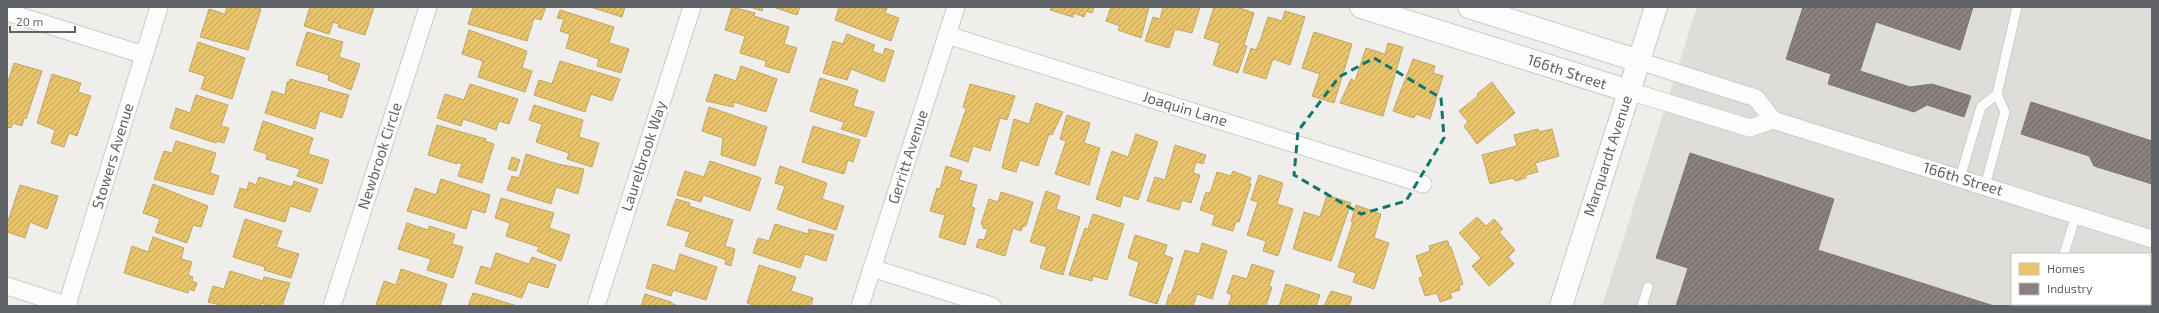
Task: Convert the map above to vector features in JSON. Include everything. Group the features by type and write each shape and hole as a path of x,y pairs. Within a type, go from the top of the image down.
{"street":[{"name":"Stowers Avenue","path":"68,306 159,7"},
{"name":"Newbrook Circle","path":"332,306 428,7"},
{"name":"Laurelbrook Way","path":"596,306 692,7"},
{"name":"Gerritt Avenue","path":"860,306 956,7"},
{"name":"166th Street","path":"1361,7 1750,128 1774,120 2152,239"},
{"path":"1469,7 1756,98 1774,120"},
{"name":"Marquardt Avenue","path":"1561,306 1656,7"},
{"path":"7,12 144,55"},
{"name":"Joaquin Lane","path":"947,35 1423,184"},
{"path":"872,268 992,306"},
{"path":"7,286 68,306"}],"lane":[{"path":"1985,186 2005,112 1997,94 2017,7"},
{"path":"1960,178 1981,107 1997,94"},
{"path":"2064,253 2076,215"},
{"path":"1642,306 1648,288"}],"highlighted area":[{"path":"1374,58 1441,98 1444,138 1406,201 1361,214 1294,175 1298,131 1339,77"}],"shaded area":[{"path":"1697,7 2152,7 2152,306 1602,306"}],"building: Homes":[{"path":"227,7 253,7 261,9 248,50 200,37 209,9 225,14"},
{"path":"310,7 374,7 365,35 338,27 339,24 333,22 329,34 304,26"},
{"path":"473,7 546,7 541,20 534,18 527,41 468,24"},
{"path":"590,7 625,7 622,17"},
{"path":"732,7 755,13 754,16 789,27 784,44 797,48 789,73 765,66 766,61 740,53 745,36 725,30"},
{"path":"750,7 763,7 762,11"},
{"path":"773,7 800,7 797,15"},
{"path":"839,7 887,8 885,13 899,18 891,41 835,20"},
{"path":"1051,7 1094,7 1092,13 1086,11 1084,17 1074,13 1073,17 1050,10"},
{"path":"1111,7 1149,7 1141,38 1118,30 1120,26 1106,21"},
{"path":"1163,7 1200,7 1192,33 1175,29 1169,48 1145,41 1153,17 1160,19"},
{"path":"1214,7 1237,7 1254,13 1244,45 1247,46 1238,73 1213,65 1220,43 1204,38"},
{"path":"560,10 614,27 609,43 629,49 621,73 597,66 599,59 566,48 570,34 560,31 564,19 557,18"},
{"path":"1285,11 1305,17 1290,65 1273,59 1266,79 1243,72 1251,48 1256,50 1268,17 1282,21"},
{"path":"469,30 527,51 522,68 532,71 525,92 478,77 483,61 462,54"},
{"path":"307,32 343,42 339,57 360,64 351,90 328,80 329,75 296,65"},
{"path":"1314,32 1352,44 1334,103 1312,96 1320,74 1302,68"},
{"path":"847,34 875,45 872,51 883,55 885,48 894,51 884,82 851,69 847,80 823,73 833,41 843,44"},
{"path":"198,42 245,58 232,99 201,89 205,76 189,71"},
{"path":"1388,43 1403,47 1383,116 1340,103 1351,79 1355,81 1366,48 1385,54"},
{"path":"1413,59 1435,66 1433,73 1443,76 1430,119 1416,114 1414,118 1393,111"},
{"path":"560,61 620,79 612,101 591,94 585,112 534,95 539,80 552,84"},
{"path":"14,63 42,71 26,119 24,118 22,126 13,123 11,128 7,127 7,78 9,79"},
{"path":"741,66 777,79 766,112 734,102 733,107 706,101 715,74 736,81"},
{"path":"52,74 81,83 78,92 91,96 77,136 69,133 64,147 51,143 55,130 37,123"},
{"path":"820,78 858,90 853,106 874,112 866,137 841,129 844,122 810,111"},
{"path":"290,79 349,95 342,118 320,111 315,129 265,113 272,91 285,95 287,82 289,82"},
{"path":"1492,82 1515,113 1477,144 1464,126 1468,122 1459,111 1478,96 1477,94"},
{"path":"470,84 518,99 509,124 499,121 496,130 463,119 461,126 437,118 445,94 464,100"},
{"path":"970,84 1015,96 1007,120 1000,118 990,151 973,146 968,162 950,156 966,109 963,107"},
{"path":"196,95 228,105 221,126 229,128 224,143 217,141 216,143 170,128 176,108 190,113"},
{"path":"1036,103 1063,112 1052,135 1049,134 1038,166 1020,160 1016,172 1002,168 1014,119 1029,124"},
{"path":"534,105 583,120 579,137 599,143 592,167 567,159 569,153 536,142 542,124 529,120"},
{"path":"709,107 767,127 755,166 721,155 723,138 702,131"},
{"path":"1067,115 1090,123 1084,143 1100,148 1089,185 1055,174 1066,141 1060,139"},
{"path":"263,121 313,138 308,154 329,160 322,184 297,176 300,169 266,159 267,154 254,150"},
{"path":"437,125 486,139 485,141 494,144 482,183 458,176 462,164 457,162 457,164 428,155"},
{"path":"813,126 860,140 853,162 848,160 844,174 802,162"},
{"path":"1538,129 1539,132 1552,129 1559,156 1535,163 1538,172 1526,175 1526,178 1516,181 1512,178 1490,184 1482,155 1517,146 1514,135"},
{"path":"1136,134 1158,142 1138,200 1123,195 1120,207 1096,199 1112,151 1128,157"},
{"path":"176,141 216,153 210,173 219,176 213,195 154,179 164,151 172,153"},
{"path":"1175,145 1206,155 1203,164 1196,162 1193,173 1200,175 1191,203 1182,200 1179,210 1147,201 1155,177 1165,180"},
{"path":"526,154 558,164 584,169 578,194 556,187 551,204 507,190 512,176 519,178"},
{"path":"512,157 520,160 516,171 508,169"},
{"path":"710,161 761,178 750,211 703,195 701,202 677,195 685,171 704,177"},
{"path":"780,166 827,183 822,199 844,206 836,230 777,209 785,186 775,183"},
{"path":"946,166 962,171 959,180 977,185 971,207 975,208 965,245 939,237 945,215 930,211 937,188 940,189"},
{"path":"1233,171 1251,178 1249,184 1251,184 1239,222 1236,221 1233,231 1212,225 1215,215 1200,210 1206,192 1210,193 1217,172 1231,176"},
{"path":"1259,175 1283,183 1277,204 1293,209 1278,256 1263,251 1266,241 1247,235 1258,202 1251,200"},
{"path":"259,177 292,187 294,181 318,189 310,212 290,206 285,222 234,207 240,188 247,190 249,182 256,185"},
{"path":"441,179 490,195 485,213 472,209 466,229 407,211 415,188 436,195"},
{"path":"153,184 208,206 201,227 193,225 187,243 155,232 160,219 143,213"},
{"path":"20,185 58,196 47,229 30,222 25,238 7,232 7,224"},
{"path":"1046,191 1060,196 1056,209 1080,217 1063,275 1040,268 1047,247 1030,242"},
{"path":"1001,192 1033,202 1026,226 1023,226 1021,231 1013,228 1005,256 976,247 979,239 984,240 988,229 983,228 983,225 981,224 989,199 998,202"},
{"path":"1327,195 1351,203 1331,261 1293,249 1304,212 1320,217"},
{"path":"501,198 554,213 549,228 570,235 561,261 537,251 539,247 506,236 510,223 495,218"},
{"path":"676,199 690,203 689,206 733,220 725,246 735,249 731,266 725,264 726,260 685,246 690,232 667,225"},
{"path":"1356,205 1381,214 1374,238 1389,243 1374,289 1353,282 1356,273 1338,267 1353,222 1351,222"},
{"path":"1093,214 1124,224 1107,280 1093,276 1092,281 1069,275 1085,228 1088,229"},
{"path":"1477,217 1486,226 1494,219 1503,229 1499,232 1515,250 1508,257 1514,264 1489,286 1472,266 1481,258 1459,233"},
{"path":"245,219 282,231 276,247 299,254 291,278 264,270 265,267 233,257"},
{"path":"407,223 428,230 429,226 455,234 452,244 463,247 453,278 427,270 431,259 398,249"},
{"path":"775,224 808,234 809,229 834,235 826,261 805,254 800,268 753,253 758,238 769,241"},
{"path":"1135,235 1167,245 1164,255 1173,258 1157,304 1129,295 1139,262 1128,258"},
{"path":"153,237 184,248 181,259 192,262 188,275 193,277 192,281 197,283 194,291 189,289 188,293 124,273 132,246 148,252"},
{"path":"1448,241 1449,247 1451,247 1463,284 1459,286 1460,290 1450,293 1452,298 1440,302 1437,293 1425,296 1419,278 1423,277 1416,256 1430,251 1429,246"},
{"path":"1202,243 1227,251 1212,299 1197,294 1193,306 1166,306 1169,294 1171,295 1185,250 1199,254"},
{"path":"496,253 529,264 532,257 556,265 548,288 528,282 522,298 475,283 481,266 491,269"},
{"path":"680,254 717,267 706,300 673,290 671,296 646,288 653,264 675,271"},
{"path":"1252,264 1274,271 1269,286 1272,287 1266,306 1228,306 1232,295 1227,293 1233,275 1247,279"},
{"path":"759,265 796,277 791,291 813,298 811,306 757,306 747,303"},
{"path":"401,269 447,284 440,306 376,305 384,281 396,285"},
{"path":"230,271 263,281 264,277 290,283 282,306 270,306 261,303 260,306 224,306 208,302 213,286 224,289"},
{"path":"1286,284 1320,295 1316,306 1279,306"},
{"path":"1331,291 1352,297 1349,306 1324,306"},
{"path":"473,293 485,296 517,306 468,306"},
{"path":"645,294 671,302 678,306 641,306"}],"building: Industry":[{"path":"1803,7 1973,7 1960,50 1876,22 1860,71 1910,87 1932,84 1971,96 1964,117 1927,105 1914,112 1828,84 1831,74 1786,59"},
{"path":"2031,102 2152,141 2152,184 2094,166 2089,156 2021,134"},
{"path":"1690,153 1834,199 1818,250 1994,306 1676,306 1688,268 1656,258"}]}
